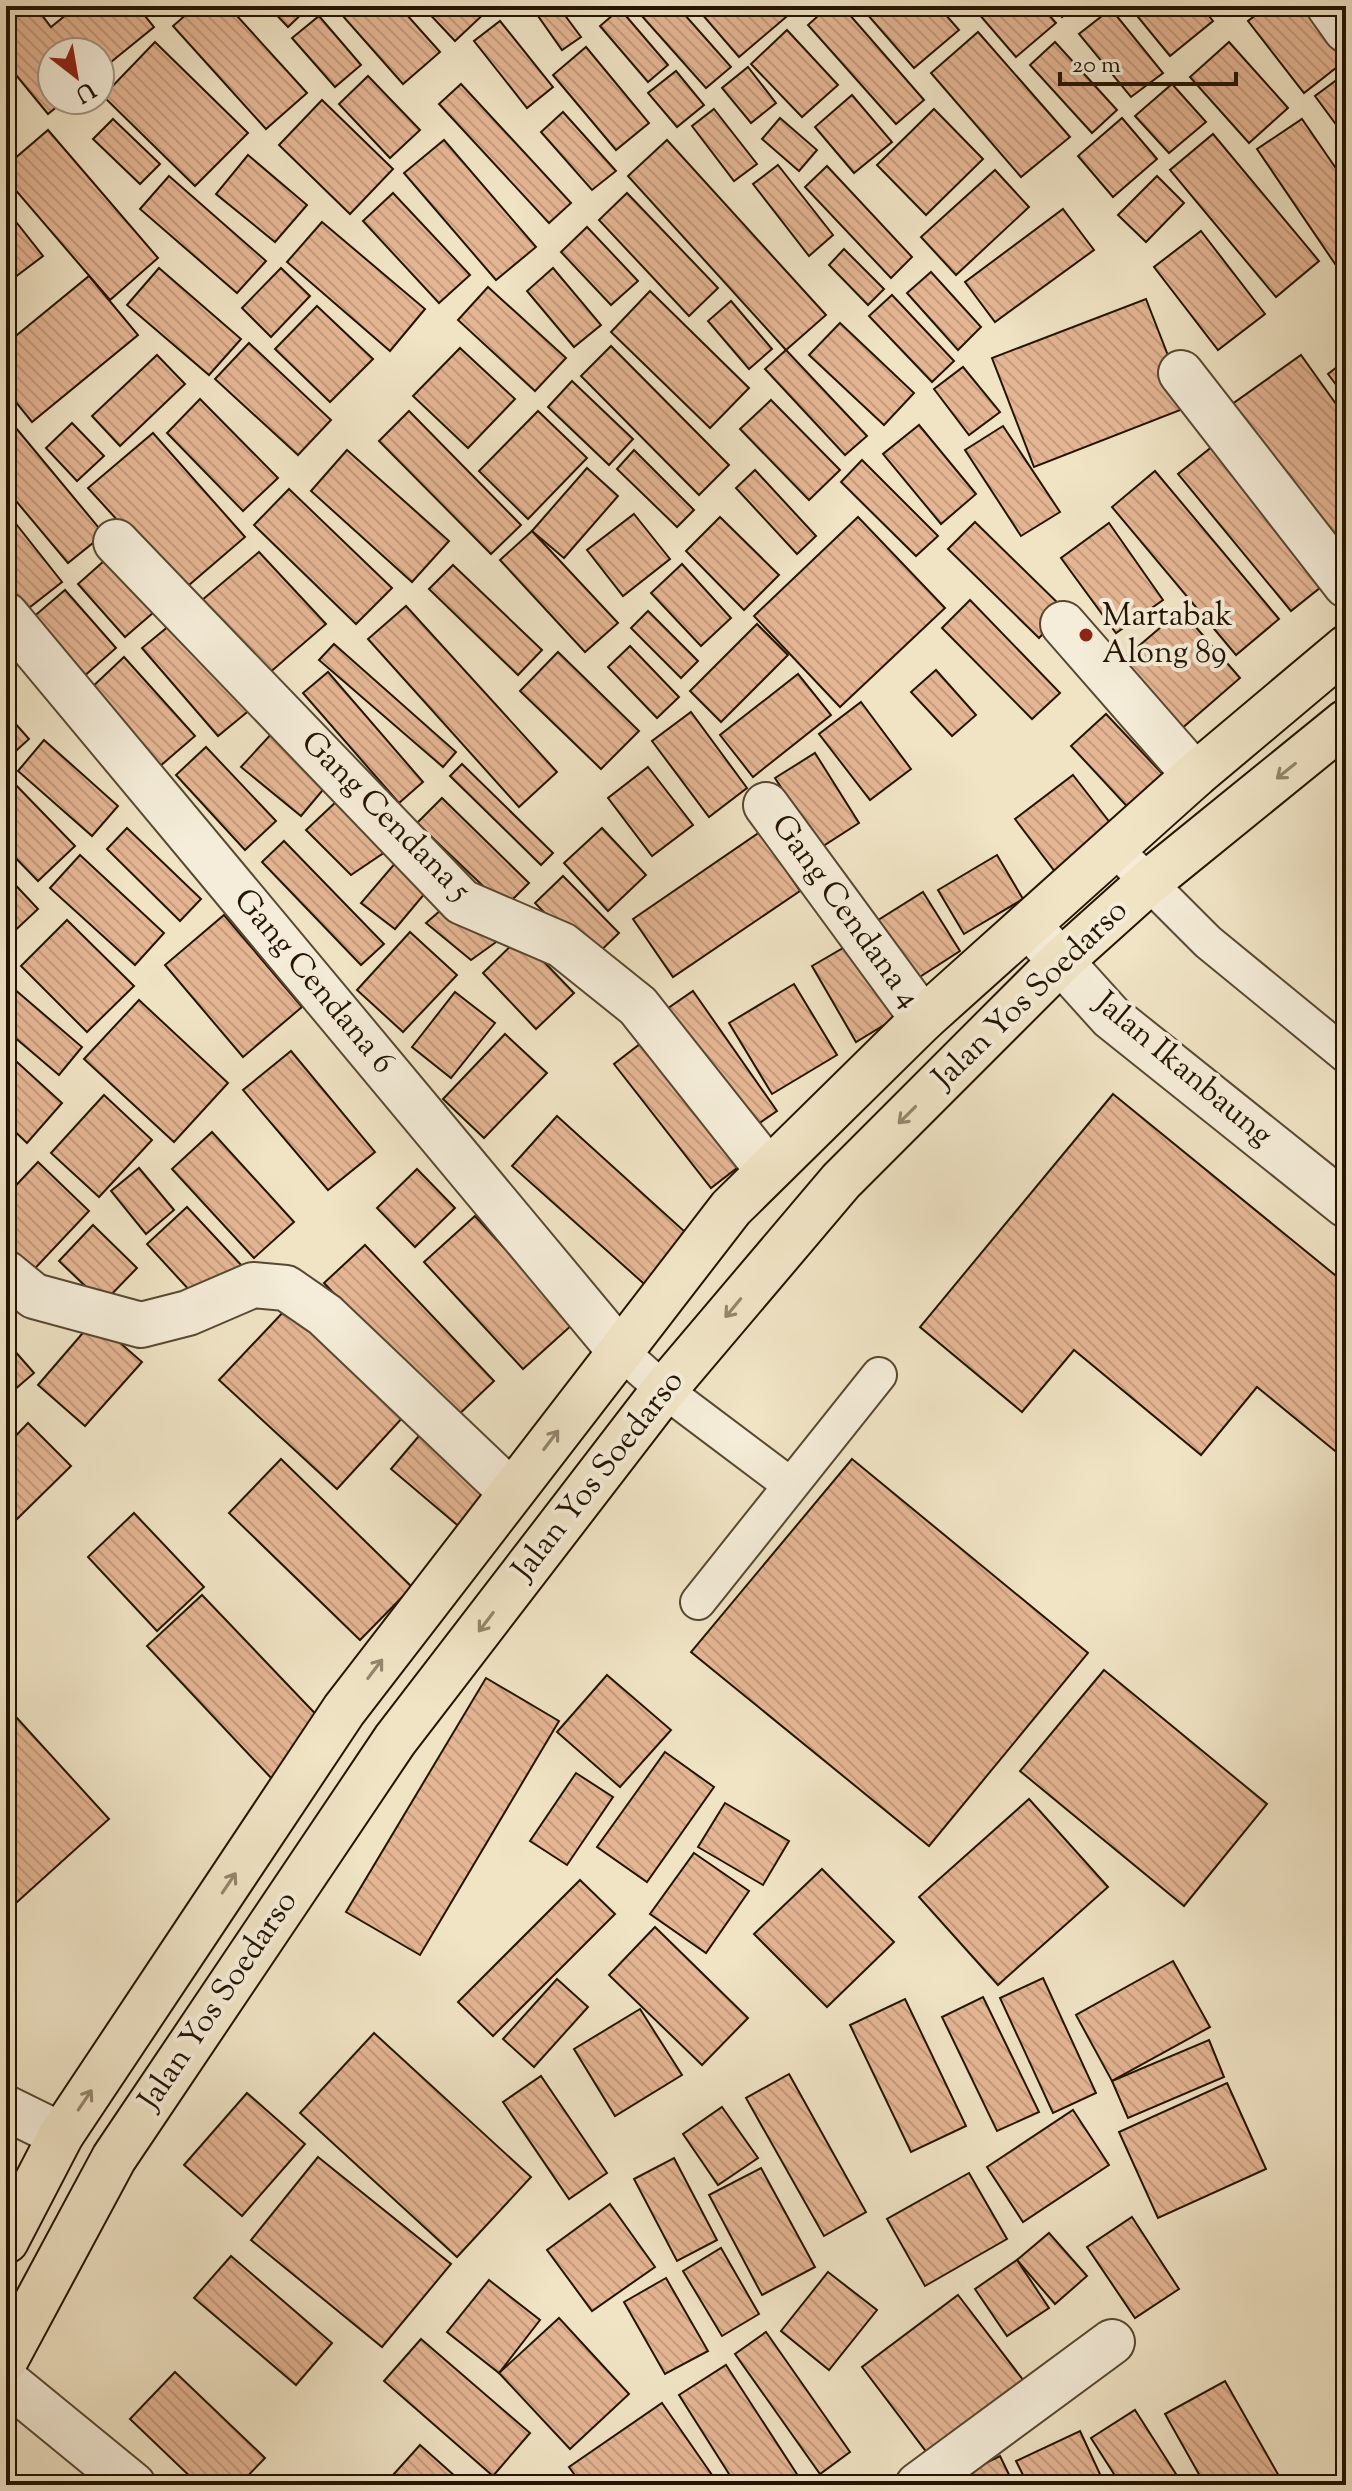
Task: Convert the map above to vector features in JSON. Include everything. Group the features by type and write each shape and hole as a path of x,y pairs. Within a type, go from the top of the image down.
{"highway":[{"name":"Jalan Yos Soedarso","path":"6,2241 61,2135 344,1710 731,1208 923,1019 1195,775 1346,648"},
{"name":"Jalan Yos Soedarso","path":"6,2359 114,2158 395,1740 664,1390 841,1181 1061,961 1149,882 1346,722"}],"street":[{"path":"1329,6 1346,30"},
{"path":"1181,373 1346,585"},
{"name":"Gang Cendana 5","path":"116,542 462,902 562,945 638,1006 768,1170"},
{"name":"Gang Cendana 6","path":"6,615 619,1350"},
{"path":"1063,624 1195,775"},
{"name":"Gang Cendana 4","path":"766,805 923,1019"},
{"name":"Jalan Ikanbaung","path":"1028,925 1111,1017 1346,1205"},
{"path":"6,1273 34,1296 141,1325 188,1313 253,1285 286,1288 325,1315 511,1492"},
{"path":"6,2108 61,2135"},
{"path":"918,2485 1112,2342"},
{"path":"6,2381 133,2485"}],"lane":[{"path":"1114,848 1208,942 1346,1055"},
{"path":"619,1350 664,1390 789,1484"},
{"path":"698,1602 789,1484 879,1375"}],"building":[{"path":"6,6 35,6 51,27 77,6 137,6 154,27 116,58 116,36 36,36 36,99 7,64 10,61 6,55"},
{"path":"196,6 228,6 307,93 266,129 173,26"},
{"path":"268,6 308,6 309,7 288,27"},
{"path":"334,6 399,6 440,52 403,84"},
{"path":"422,6 485,6 488,10 455,41"},
{"path":"531,6 558,6 581,37 562,50"},
{"path":"633,6 677,6 731,67 706,88"},
{"path":"695,6 799,6 739,57"},
{"path":"829,6 842,6 924,100 896,124 808,25"},
{"path":"860,6 938,6 959,30 914,68"},
{"path":"972,6 1041,6 1056,23 1016,57"},
{"path":"1053,6 1075,6 1062,17"},
{"path":"1129,6 1201,6 1213,21 1170,56"},
{"path":"1268,6 1321,6 1346,38 1346,60 1304,93 1248,21"},
{"path":"620,9 668,65 648,82 600,26"},
{"path":"1111,9 1163,73 1131,97 1079,34"},
{"path":"319,16 361,65 335,87 292,38"},
{"path":"500,21 553,87 527,108 474,41"},
{"path":"787,30 838,85 802,117 751,64"},
{"path":"978,32 1070,137 1021,177 931,73"},
{"path":"155,42 248,133 195,186 116,109 116,82"},
{"path":"1055,42 1117,110 1092,133 1030,65"},
{"path":"1229,42 1288,108 1249,143 1190,77"},
{"path":"586,47 649,123 616,150 553,75"},
{"path":"748,67 776,103 751,123 722,88"},
{"path":"676,71 704,105 677,127 648,93"},
{"path":"1346,73 1346,138 1315,96"},
{"path":"368,76 420,130 390,158 339,104"},
{"path":"461,84 571,203 549,223 439,104"},
{"path":"1172,84 1206,122 1169,153 1135,116"},
{"path":"852,95 892,142 854,173 815,127"},
{"path":"322,100 393,169 350,214 279,145"},
{"path":"714,109 757,164 734,181 692,126"},
{"path":"934,109 983,159 926,215 877,165"},
{"path":"563,112 616,171 592,190 541,132"},
{"path":"780,118 817,150 799,171 762,139"},
{"path":"1122,118 1157,159 1113,197 1078,156"},
{"path":"113,119 160,164 140,184 93,139"},
{"path":"1302,119 1346,183 1346,280 1257,149"},
{"path":"48,130 158,258 110,300 6,179 6,166"},
{"path":"1213,134 1319,261 1276,297 1170,170"},
{"path":"444,140 536,247 496,280 404,173"},
{"path":"667,140 826,315 786,350 628,176"},
{"path":"248,155 307,205 275,242 216,194"},
{"path":"778,165 833,235 809,256 753,184"},
{"path":"827,166 912,257 891,278 805,187"},
{"path":"995,170 1029,207 956,275 921,237"},
{"path":"169,176 266,261 237,293 140,209"},
{"path":"1157,176 1184,203 1146,242 1118,215"},
{"path":"393,193 470,275 439,303 363,221"},
{"path":"627,193 718,288 689,316 599,220"},
{"path":"1063,209 1094,250 995,322 965,282"},
{"path":"13,218 43,256 6,284 6,223"},
{"path":"322,222 425,309 390,351 287,262"},
{"path":"587,227 638,281 611,305 561,252"},
{"path":"1201,231 1265,314 1218,350 1154,267"},
{"path":"844,249 884,289 868,305 829,265"},
{"path":"159,268 241,339 209,375 127,305"},
{"path":"281,268 310,296 271,337 242,308"},
{"path":"553,268 601,325 574,347 527,291"},
{"path":"931,272 981,327 958,350 907,293"},
{"path":"89,276 138,335 32,422 6,390 6,344"},
{"path":"488,287 566,358 535,391 458,320"},
{"path":"650,291 749,388 710,428 611,332"},
{"path":"892,295 954,361 932,382 869,316"},
{"path":"1146,299 1188,407 1034,467 992,358"},
{"path":"731,301 772,349 749,369 708,321"},
{"path":"317,306 373,359 330,402 275,349"},
{"path":"840,323 914,393 884,425 809,355"},
{"path":"249,343 331,420 298,455 215,379"},
{"path":"611,346 729,465 699,495 581,376"},
{"path":"460,348 515,399 468,448 413,396"},
{"path":"786,350 867,436 845,455 765,369"},
{"path":"157,355 185,384 120,446 92,416"},
{"path":"1301,355 1346,418 1346,559 1221,412"},
{"path":"1346,360 1346,398 1328,374"},
{"path":"963,367 1000,412 969,435 934,389"},
{"path":"572,381 633,439 609,465 548,407"},
{"path":"200,399 278,478 243,511 167,433"},
{"path":"771,400 840,470 809,500 740,429"},
{"path":"409,411 521,525 491,554 379,441"},
{"path":"538,411 587,458 528,519 479,471"},
{"path":"6,416 104,534 68,563 6,489"},
{"path":"72,423 104,456 77,481 46,448"},
{"path":"919,425 976,494 941,524 883,454"},
{"path":"1003,426 1060,512 1021,536 965,450"},
{"path":"153,433 245,537 182,591 88,488"},
{"path":"1218,442 1331,579 1291,611 1178,474"},
{"path":"347,450 449,541 412,582 311,491"},
{"path":"634,450 694,510 677,527 617,469"},
{"path":"862,460 938,536 916,556 841,482"},
{"path":"587,468 618,496 564,558 532,531"},
{"path":"755,470 816,536 797,554 736,488"},
{"path":"1155,471 1279,619 1236,655 1112,507"},
{"path":"289,489 392,588 356,624 254,525"},
{"path":"634,514 670,559 623,596 587,550"},
{"path":"9,515 62,582 25,611 6,587 6,517"},
{"path":"720,517 779,575 744,610 686,551"},
{"path":"858,517 945,608 840,707 754,616"},
{"path":"975,522 1065,610 1039,638 948,549"},
{"path":"1109,523 1163,600 1116,633 1061,558"},
{"path":"532,531 618,623 585,652 500,560"},
{"path":"259,552 326,624 267,675 195,606"},
{"path":"113,553 161,606 125,637 78,584"},
{"path":"682,564 731,618 701,646 651,593"},
{"path":"453,565 542,650 518,675 429,589"},
{"path":"65,590 116,648 82,678 31,619"},
{"path":"970,600 1060,693 1032,719 942,628"},
{"path":"406,606 557,772 519,807 368,639"},
{"path":"1181,610 1240,678 1180,730 1121,661"},
{"path":"648,611 698,661 681,678 631,628"},
{"path":"175,621 251,709 218,736 142,648"},
{"path":"757,624 788,655 721,722 690,691"},
{"path":"334,644 456,752 443,767 319,660"},
{"path":"630,646 679,697 657,718 608,667"},
{"path":"558,652 639,731 601,769 520,691"},
{"path":"124,657 195,736 159,767 89,690"},
{"path":"936,670 976,715 952,736 911,692"},
{"path":"328,672 423,782 399,803 303,693"},
{"path":"798,674 831,715 753,777 720,735"},
{"path":"861,702 911,769 870,800 819,734"},
{"path":"691,712 747,788 709,817 652,741"},
{"path":"6,713 29,739 6,760"},
{"path":"1106,714 1171,783 1136,816 1071,746"},
{"path":"274,731 327,785 301,816 241,767"},
{"path":"44,740 118,806 92,836 18,771"},
{"path":"206,747 276,821 245,850 176,775"},
{"path":"815,753 859,823 820,848 775,778"},
{"path":"462,764 553,853 541,865 450,776"},
{"path":"648,767 693,825 652,856 608,798"},
{"path":"1073,775 1118,833 1059,877 1015,819"},
{"path":"12,781 75,846 38,881 6,848 6,787"},
{"path":"442,798 529,883 505,907 417,823"},
{"path":"337,801 385,852 351,875 306,830"},
{"path":"127,828 201,899 180,921 107,849"},
{"path":"602,828 646,875 608,911 564,863"},
{"path":"760,832 800,891 673,977 633,919"},
{"path":"284,841 384,944 361,965 262,862"},
{"path":"80,855 164,933 135,965 50,888"},
{"path":"997,855 1023,899 964,934 938,890"},
{"path":"397,861 426,892 395,929 361,903"},
{"path":"6,875 38,909 6,939"},
{"path":"563,876 619,933 591,960 535,903"},
{"path":"923,892 960,951 904,987 867,927"},
{"path":"441,910 499,940 471,960 426,923"},
{"path":"224,915 302,1007 243,1057 165,965"},
{"path":"67,920 134,986 87,1032 21,966"},
{"path":"410,932 457,975 403,1032 357,990"},
{"path":"520,937 574,993 536,1029 483,973"},
{"path":"857,940 899,1016 856,1042 812,966"},
{"path":"6,982 82,1047 59,1075 6,1030"},
{"path":"794,984 837,1055 772,1094 729,1023"},
{"path":"693,991 777,1111 745,1133 661,1013"},
{"path":"455,992 495,1023 451,1078 412,1047"},
{"path":"139,1000 228,1083 174,1142 84,1059"},
{"path":"505,1034 547,1073 484,1138 443,1099"},
{"path":"649,1037 746,1161 711,1188 614,1064"},
{"path":"291,1051 375,1152 328,1190 243,1090"},
{"path":"6,1052 62,1103 27,1143 6,1123"},
{"path":"1113,1094 1346,1284 1346,1460 1257,1387 1201,1455 1074,1350 1022,1412 920,1327"},
{"path":"104,1095 152,1140 99,1197 51,1153"},
{"path":"557,1116 695,1241 651,1290 512,1166"},
{"path":"212,1132 294,1222 254,1258 172,1169"},
{"path":"38,1162 89,1211 24,1280 6,1264 6,1196"},
{"path":"139,1168 174,1210 146,1234 111,1191"},
{"path":"417,1169 455,1208 415,1247 377,1208"},
{"path":"187,1207 243,1267 203,1305 147,1244"},
{"path":"475,1216 573,1324 523,1369 424,1262"},
{"path":"93,1225 137,1268 103,1303 59,1261"},
{"path":"365,1245 494,1381 453,1420 324,1283"},
{"path":"287,1308 404,1416 337,1489 219,1380"},
{"path":"94,1320 142,1362 85,1426 38,1385"},
{"path":"6,1341 34,1373 6,1397"},
{"path":"28,1423 71,1466 16,1520 6,1510 6,1446"},
{"path":"424,1430 502,1496 469,1535 391,1469"},
{"path":"281,1459 412,1587 360,1640 229,1513"},
{"path":"852,1459 1088,1653 929,1846 691,1652"},
{"path":"134,1513 204,1587 157,1631 88,1557"},
{"path":"202,1595 328,1727 273,1780 147,1646"},
{"path":"1104,1670 1267,1804 1184,1906 1020,1771"},
{"path":"607,1675 671,1730 620,1787 557,1732"},
{"path":"486,1678 559,1721 420,1955 346,1912"},
{"path":"6,1706 109,1819 6,1912"},
{"path":"665,1752 714,1787 647,1882 597,1847"},
{"path":"576,1773 613,1797 567,1865 530,1841"},
{"path":"1029,1799 1108,1887 998,1985 919,1897"},
{"path":"725,1803 789,1841 763,1885 698,1847"},
{"path":"694,1853 749,1891 706,1953 650,1914"},
{"path":"822,1869 894,1942 827,2007 754,1934"},
{"path":"580,1880 615,1914 493,2036 458,2002"},
{"path":"655,1927 748,2018 702,2065 609,1975"},
{"path":"1173,1961 1210,2027 1112,2081 1076,2015"},
{"path":"1043,1978 1096,2093 1053,2113 1000,1998"},
{"path":"557,1979 588,2007 534,2067 503,2039"},
{"path":"983,1997 1039,2112 997,2131 942,2017"},
{"path":"905,1999 966,2126 911,2152 850,2025"},
{"path":"640,2009 682,2075 615,2116 574,2049"},
{"path":"374,2033 531,2177 457,2257 300,2113"},
{"path":"1209,2040 1224,2077 1128,2118 1112,2081"},
{"path":"789,2074 866,2212 824,2236 746,2098"},
{"path":"541,2076 607,2173 569,2199 503,2102"},
{"path":"1227,2083 1266,2169 1158,2218 1119,2132"},
{"path":"247,2093 305,2144 242,2216 184,2165"},
{"path":"722,2107 758,2158 718,2185 683,2134"},
{"path":"1073,2110 1109,2165 1023,2222 987,2167"},
{"path":"318,2157 451,2264 382,2347 251,2240"},
{"path":"674,2158 717,2240 677,2261 634,2179"},
{"path":"761,2168 815,2267 762,2295 709,2195"},
{"path":"969,2173 1007,2239 925,2286 887,2219"},
{"path":"610,2204 655,2267 592,2311 547,2250"},
{"path":"1132,2217 1179,2289 1135,2318 1087,2247"},
{"path":"1049,2233 1087,2276 1055,2304 1017,2260"},
{"path":"721,2248 759,2314 722,2336 683,2271"},
{"path":"231,2256 332,2343 296,2385 194,2298"},
{"path":"1017,2260 1049,2308 1007,2336 975,2289"},
{"path":"828,2272 877,2310 829,2370 781,2331"},
{"path":"666,2278 708,2351 665,2374 624,2302"},
{"path":"489,2280 540,2320 499,2373 447,2332"},
{"path":"958,2295 1027,2385 931,2458 862,2367"},
{"path":"559,2318 629,2394 570,2449 499,2373"},
{"path":"766,2332 850,2452 820,2474 735,2354"},
{"path":"421,2339 530,2433 493,2476 384,2381"},
{"path":"726,2365 804,2485 736,2485 679,2395"},
{"path":"175,2372 265,2458 239,2485 199,2485 130,2419"},
{"path":"1225,2381 1284,2485 1205,2485 1165,2414"},
{"path":"662,2403 719,2485 582,2485 569,2467"},
{"path":"1135,2410 1183,2485 1121,2485 1091,2438"},
{"path":"1080,2431 1105,2485 1028,2485 1016,2461"},
{"path":"420,2445 465,2485 384,2485"},
{"path":"1000,2456 1014,2485 963,2485 959,2476"}],"place":[{"name":"Martabak Along 89","path":"1086,635"}]}
